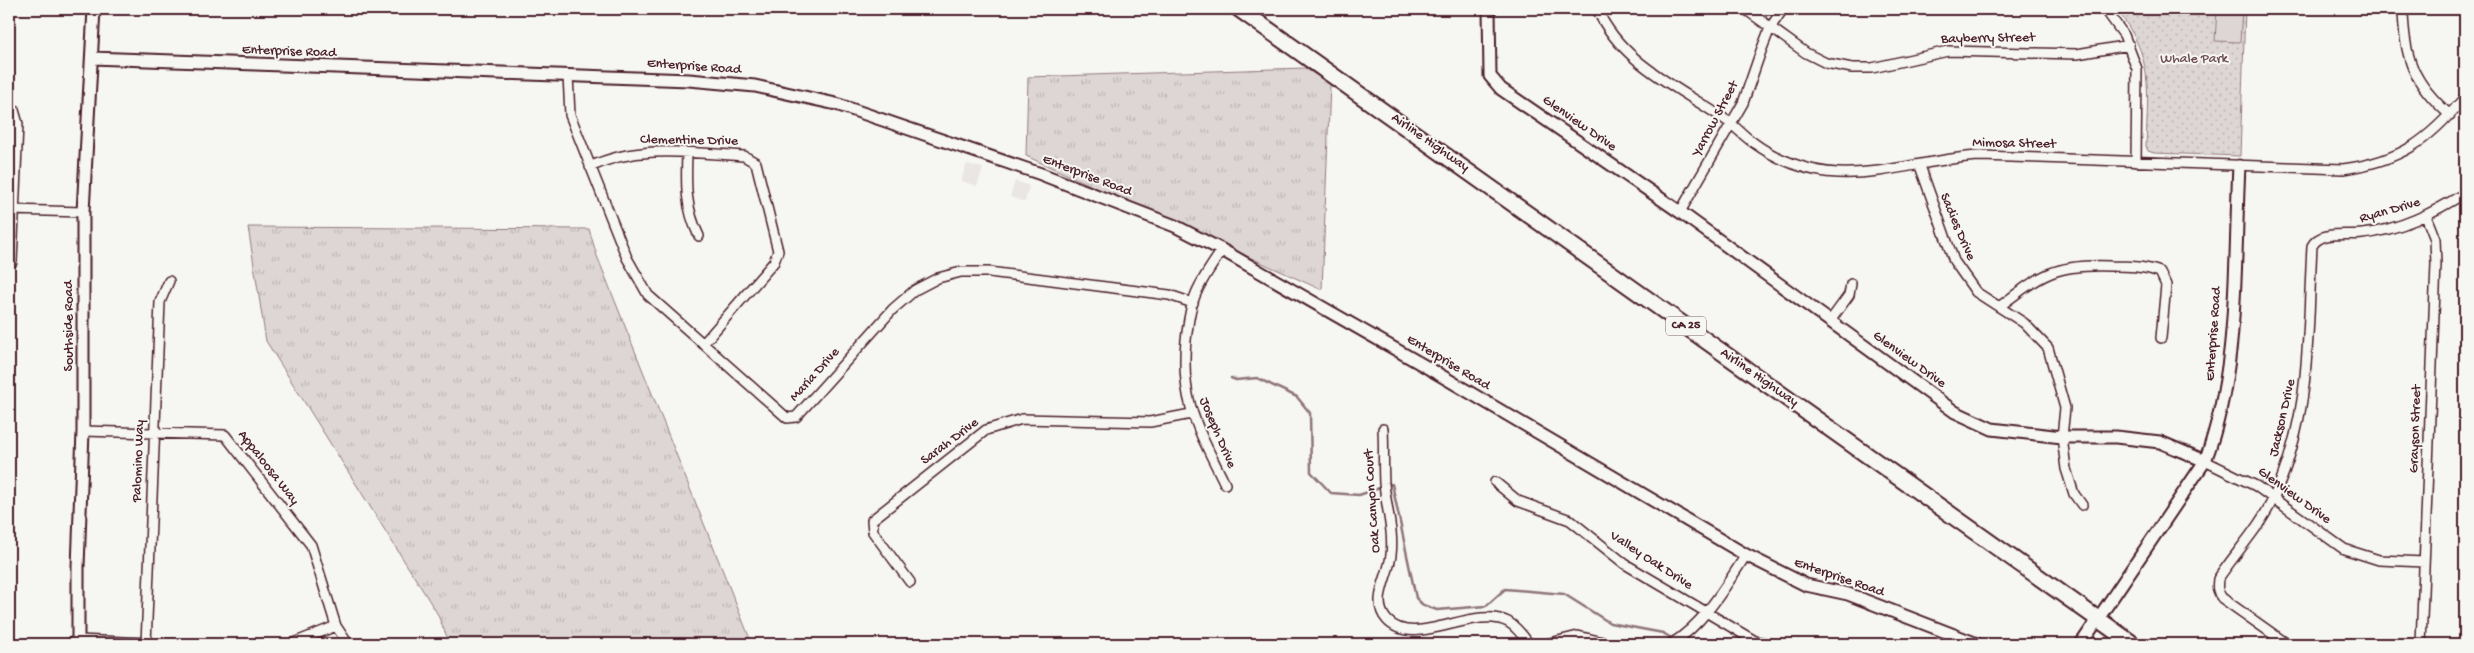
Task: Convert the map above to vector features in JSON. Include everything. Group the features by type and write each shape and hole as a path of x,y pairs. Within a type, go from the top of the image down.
{"main road":[{"name":"Airline Highway","path":"1239,9 2132,644"}],"street":[{"name":"Southside Road","path":"75,643 84,431 82,212 94,9"},
{"name":"Glenview Drive","path":"1489,9 1490,76 1501,89 1680,212 1955,412 1992,429 2062,437 2116,436 2160,442 2230,471 2344,549 2379,560 2424,562"},
{"name":"Mimosa Street","path":"1597,9 1610,33 1633,56 1668,83 1731,123 1766,151 1788,162 1819,171 1847,173 1920,166 1940,160 1981,156 2320,170 2361,167 2386,160 2424,140 2450,115 2465,97"},
{"name":"Bayberry Street","path":"1745,9 1806,53 1826,63 1852,68 1872,68 1948,51 2077,54 2129,45"},
{"name":"Yarrow Street","path":"1680,212 1743,103 1770,28 1782,9"},
{"path":"2105,9 2129,45 2136,61 2138,78 2136,162"},
{"path":"2404,9 2405,41 2414,74 2432,99 2450,115"},
{"name":"Enterprise Road","path":"92,58 254,66 658,78 755,86 836,104 1041,174 1162,221 1222,250 1424,365 1746,555 1806,585 1848,594 1977,644"},
{"name":"Maria Drive","path":"568,75 570,115 627,258 648,295 786,418 796,417 893,308 915,290 938,278 961,272 989,272 1169,295 1192,303"},
{"path":"9,108 14,110 18,124 12,210 12,262"},
{"name":"Clementine Drive","path":"590,167 623,154 651,152 744,156 756,163 778,251 774,262 703,344"},
{"path":"687,153 687,189 690,217 699,236"},
{"name":"Sadies Drive","path":"1920,166 1954,262 1976,292 2024,323 2048,348 2065,408 2062,437 2066,468 2074,494 2082,505"},
{"name":"Enterprise Road","path":"2081,644 2205,461 2217,429 2230,369 2239,166"},
{"name":"Ryan Drive","path":"2318,239 2328,235 2369,233 2426,216 2465,193"},
{"path":"12,210 82,212"},
{"name":"Grayson Street","path":"2421,644 2436,264 2435,238 2426,216"},
{"name":"Jackson Drive","path":"2287,644 2222,598 2218,593 2217,586 2224,571 2273,499 2290,457 2308,363 2312,246 2318,239"},
{"name":"Joseph Drive","path":"1222,250 1192,303 1188,320 1184,364 1187,397 1191,414 1225,484"},
{"path":"1999,307 2034,280 2057,270 2079,265 2145,267 2160,272 2166,285 2161,338"},
{"name":"Palomino Way","path":"146,644 160,302 169,281"},
{"path":"1830,321 1849,294 1851,284"},
{"name":"Sarah Drive","path":"910,582 873,532 872,520 986,430 1022,419 1150,422 1191,414"},
{"name":"Oak Canyon Court","path":"1383,429 1384,483 1392,554 1379,604 1382,614 1390,624 1410,632 1473,619 1494,618 1514,626 1529,644"},
{"name":"Appaloosa Way","path":"84,431 225,435 311,545 336,626 348,644"},
{"name":"Valley Oak Drive","path":"1495,482 1518,501 1570,520 1625,564 1755,641 1770,644"},
{"path":"1672,644 1690,631 1706,612 1746,555"},
{"path":"290,644 336,626"},
{"path":"1546,644 1578,636 1612,644"},
{"path":"75,643 173,644"}],"shaded area":[{"path":"967,164 983,168 977,186 961,181"},
{"path":"1015,181 1029,186 1025,202 1010,197"}],"green space":[{"name":"Whale Park","path":"2116,9 2245,9 2240,156 2154,153 2148,151 2146,146 2148,107 2143,58 2137,42"},
{"path":"2217,9 2242,9 2240,42 2215,41"},
{"path":"1305,68 1330,84 1322,290 1026,156 1028,77"},
{"path":"248,227 589,229 597,256 752,644 450,644 437,613 266,341"}],"waterway":[{"path":"1231,378 1236,380 1257,378 1297,397 1310,413 1311,472 1331,493 1359,495 1392,484 1416,598 1423,605 1437,610 1486,606 1505,589 1564,594 1610,623 1663,633 1673,639"}]}
